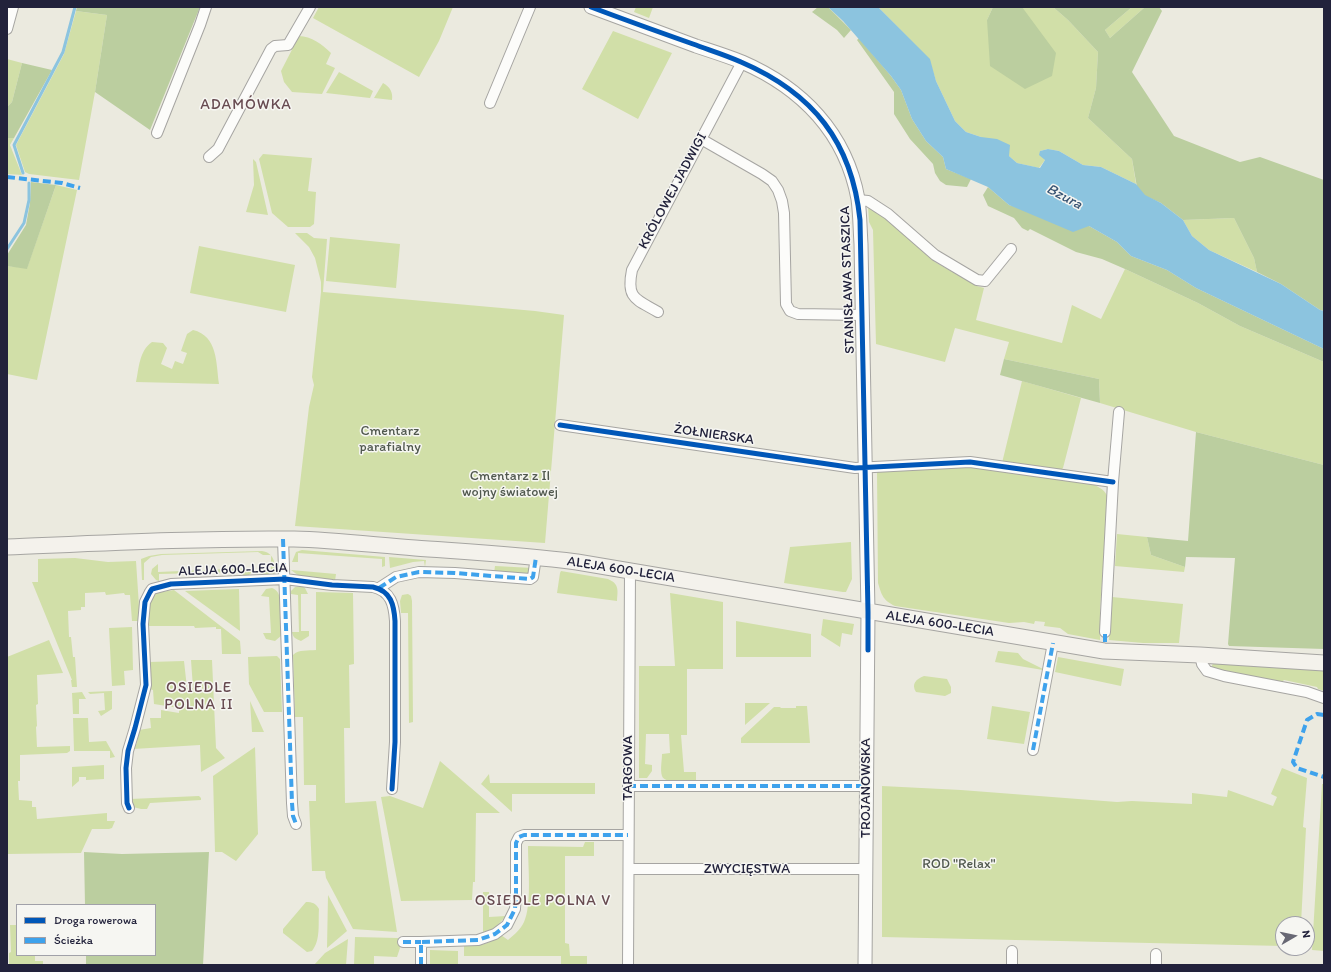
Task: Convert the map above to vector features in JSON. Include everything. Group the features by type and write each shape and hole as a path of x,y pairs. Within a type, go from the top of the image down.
{"main road":[{"name":"ALEJA 600-LECIA","path":"7,547 284,539 536,557 577,562 1104,651 1200,655 1324,663"}],"street":[{"path":"7,29 13,7"},
{"path":"157,133 206,7"},
{"path":"209,157 218,149 271,49 274,46 288,45 310,7"},
{"path":"490,103 530,7"},
{"name":"STANISŁAWA STASZICA","path":"591,7 742,62 776,80 811,107 821,119 840,148 849,166 858,200 860,220 868,612"},
{"name":"KRÓLOWEJ JADWIGI","path":"658,312 634,299 631,292 630,281 632,270 742,62"},
{"path":"701,139 762,174 772,181 778,190 784,213 786,304 790,311 798,314 862,315"},
{"path":"858,200 868,201 888,214 935,255 977,280 986,280 1011,249"},
{"path":"1105,632 1113,482 1119,412"},
{"name":"ŻOŁNIERSKA","path":"560,425 855,468 970,462 1113,482"},
{"name":"ALEJA 600-LECIA","path":"284,539 292,803 293,816 296,824"},
{"path":"392,789 395,742 394,612 393,603 389,595 378,588 396,577 419,572 455,573 530,579 533,577 536,557"},
{"name":"TARGOWA","path":"628,965 630,571"},
{"name":"ALEJA 600-LECIA","path":"129,808 127,803 126,768 128,751 146,685 143,624 145,602 150,592 157,587 170,584 285,579 332,585 378,588"},
{"name":"TROJANOWSKA","path":"865,965 868,612"},
{"path":"1033,750 1053,642"},
{"path":"1200,655 1202,664 1207,671 1224,676 1307,692 1324,698"},
{"path":"628,786 866,786"},
{"path":"403,942 478,940 495,934 507,924 515,910 516,843 520,836 628,835"},
{"name":"ZWYCIĘSTWA","path":"628,869 866,869"},
{"path":"421,942 421,965"},
{"path":"1012,951 1012,965"},
{"path":"1156,954 1156,965"}],"green space":[{"path":"77,7 200,7 150,130 95,92 107,15 76,11"},
{"path":"319,7 453,7 439,41 419,77 313,18"},
{"path":"636,7 653,7 649,18 634,12"},
{"path":"818,7 828,7 851,30 844,38 837,30 812,12"},
{"path":"878,7 993,7 987,20 1022,7 1053,7 1068,20 1098,52 1096,88 1088,118 1132,159 1136,184 1101,167 1083,165 1059,151 1048,149 1040,151 1045,160 1039,168 1017,163 981,137 966,132 955,121 936,81 929,59"},
{"path":"993,7 1022,7 1056,53 1052,76 1025,89 990,66 987,20"},
{"path":"1053,7 1132,7 1105,30 1110,38 1145,7 1159,7 1162,11 1132,72 1174,136 1240,162 1260,157 1324,180 1324,311 1320,310 1281,284 1257,272 1254,258 1234,218 1183,220 1161,203 1138,193 1132,159 1088,118 1096,88 1098,52 1068,20"},
{"path":"1132,7 1145,7 1110,38 1105,30"},
{"path":"76,11 107,15 79,180 29,174 25,172 16,145 64,54"},
{"path":"613,31 672,53 638,119 582,89"},
{"path":"299,36 303,36 316,42 331,53 326,64 335,68 322,94 292,92 284,82 281,71"},
{"path":"859,38 901,90 912,119 926,141 943,157 946,169 971,179 967,187 946,185 940,181 935,173 933,164 910,139 894,114 894,92 857,40"},
{"path":"7,59 22,63 12,102 7,107"},
{"path":"22,63 52,70 14,138 7,138 7,107 12,102"},
{"path":"339,72 373,91 370,98 326,93"},
{"path":"383,83 388,86 392,95 392,100 374,98"},
{"path":"7,138 14,138 10,145 22,175 7,174"},
{"path":"263,154 312,158 308,191 316,192 314,224 310,227 288,227 272,213 259,159"},
{"path":"253,159 256,162 268,215 246,212 254,185"},
{"path":"31,182 56,185 27,269 7,266 7,255 26,225 30,203"},
{"path":"56,185 77,190 37,380 7,374 7,266 27,268"},
{"path":"988,187 1009,205 1089,226 1117,242 1131,256 1167,270 1196,288 1324,349 1324,362 1240,326 1198,303 1125,269 1102,259 1076,252 1030,229 1028,231 1022,228 1014,218 988,206 983,195"},
{"path":"868,206 879,212 935,262 977,286 984,288 976,320 1062,343 1072,305 1101,319 1125,269 1198,303 1240,326 1324,362 1324,465 1196,432 1100,403 1099,379 1004,359 1009,342 955,328 945,362 876,344 873,230 869,222"},
{"path":"1234,218 1254,258 1257,272 1209,250 1192,236 1183,220"},
{"name":"Cmentarz parafialny","path":"295,233 307,233 314,238 327,239 323,292 535,311 564,315 545,543 295,526 309,407 314,385 312,377 321,282 315,258 309,247"},
{"path":"330,237 400,244 396,288 326,281"},
{"path":"199,246 295,265 286,312 190,293"},
{"path":"193,330 201,333 211,344 216,359 219,384 136,382 140,360 144,350 152,342 163,343 167,348 161,364 172,369 175,361 183,364 187,353 181,351 187,334"},
{"path":"1004,359 1099,379 1100,403 1000,375"},
{"path":"1022,381 1081,398 1063,468 1061,470 1002,463"},
{"path":"1196,432 1324,465 1324,649 1229,646 1235,558 1186,557 1185,567 1151,555 1147,537 1188,541"},
{"path":"958,466 988,467 1089,483 1105,492 1108,497 1100,610 1100,640 1068,634 1060,628 1044,626 1045,622 1035,621 1034,624 1024,622 1009,623 895,606 885,600 878,583 877,471"},
{"path":"1117,534 1147,537 1151,555 1185,567 1184,572 1115,566"},
{"path":"851,542 852,579 846,592 784,583 790,547"},
{"path":"302,550 385,557 385,566 382,567 382,559 298,553 298,562 292,562 296,552"},
{"path":"262,551 270,555 263,555 258,552 162,555 151,557 144,563 144,580 142,580 141,559 149,556 161,554"},
{"path":"271,556 275,565 275,572 273,575 263,576 260,571 271,571"},
{"path":"389,557 426,560 425,567 424,561 413,562 390,568"},
{"path":"75,558 108,562 136,561 140,621 132,621 130,595 125,595 124,593 106,595 105,592 85,593 85,607 81,607 81,610 68,611 69,637 71,637 73,657 75,657 77,687 72,687 72,680 32,582 38,582 38,559"},
{"path":"158,564 158,572 252,568 251,573 243,579 242,572 159,574 159,581 156,580 151,574 152,569"},
{"path":"495,566 533,568 530,574 494,573"},
{"path":"291,570 336,574 335,581 299,576"},
{"path":"561,571 612,581 617,587 617,601 557,593"},
{"path":"302,586 308,594 301,594 301,631 309,631 309,636 301,641 293,636 292,632 299,632 298,595 291,594 291,591 295,587"},
{"path":"272,588 278,592 280,599 282,635 275,641 266,639 263,633 271,633 269,597 261,596 266,589"},
{"path":"239,589 240,631 185,591"},
{"path":"174,590 240,641 241,654 222,654 221,629 216,629 216,627 195,628 194,626 148,626 147,602 155,593"},
{"path":"316,592 353,593 354,664 349,665 350,728 344,728 345,803 376,801 397,932 353,929 326,878 325,871 312,871 309,801 316,801 316,785 304,785 303,717 295,717 293,655 301,651 316,650"},
{"path":"670,593 723,602 723,669 687,669 687,735 681,735 684,772 696,772 696,781 672,781 664,779 662,776 662,754 670,753 669,734 646,734 645,764 652,765 652,771 647,778 639,778 639,666 675,666"},
{"path":"408,594 411,596 412,601 413,722 409,723 408,613 401,613 400,601 402,595"},
{"path":"1112,597 1183,604 1179,643 1143,643 1109,640"},
{"path":"823,619 854,624 852,635 842,633 840,647 821,635"},
{"path":"736,621 811,634 811,657 736,657"},
{"path":"132,627 133,670 124,671 125,685 112,686 109,628"},
{"path":"49,640 63,673 37,675 37,747 70,746 70,751 67,753 20,755 20,781 18,781 19,800 32,801 32,807 36,807 37,819 107,813 107,821 115,821 112,828 92,829 81,853 7,854 7,657"},
{"path":"998,651 1018,653 1023,659 1043,670 995,662"},
{"path":"277,656 280,659 282,712 264,712 249,684 248,657"},
{"path":"1058,657 1124,669 1121,686 1055,672"},
{"path":"191,660 212,660 216,748 225,758 201,772 200,745 133,749 137,743 139,730 151,728 150,718 161,718 161,710 179,713 179,708 154,704 153,690 149,689 149,662 184,661 187,688 193,688"},
{"path":"1225,663 1324,669 1324,691 1318,689 1317,687 1284,680 1281,683 1212,669 1213,664"},
{"path":"924,676 947,679 951,687 951,693 945,696 916,692 914,687 915,682"},
{"path":"112,691 112,709 101,716 98,711 105,710 104,693 90,694 88,692"},
{"path":"82,692 86,699 79,699 79,714 73,714 72,693"},
{"path":"250,701 264,732 252,732"},
{"path":"745,703 770,703 745,725"},
{"path":"796,706 807,706 810,743 741,743 741,738 774,707 796,708"},
{"path":"992,706 1030,712 1024,744 987,739"},
{"path":"73,718 88,718 89,742 106,741 115,757 110,758 110,751 74,751"},
{"path":"255,747 258,834 236,861 222,852 215,852 213,776"},
{"path":"440,761 500,813 476,813 475,882 473,882 472,900 401,901 381,797 390,796 423,808"},
{"path":"104,765 104,779 86,780 86,777 79,777 79,781 72,787 72,767"},
{"name":"ROD \"Relax\"","path":"1282,768 1307,778 1303,827 1306,828 1301,916 1275,916 1275,946 882,937 882,786 961,790 1117,802 1132,801 1192,804 1192,793 1227,797 1228,790 1273,806 1277,797 1271,794"},
{"path":"489,774 490,783 595,783 595,794 512,794 512,812 481,784"},
{"path":"1322,784 1324,784 1324,951 1315,950 1314,916"},
{"path":"199,796 201,800 150,803 147,809 133,807 130,799"},
{"path":"585,842 594,842 594,856 565,856 565,943 569,944 570,956 587,956 587,965 561,965 561,956 464,956 464,946 483,944 501,935 508,940 523,925 529,896 528,846 583,847"},
{"path":"84,852 122,854 209,852 203,965 86,965 86,956 156,956 156,904 85,904"},
{"path":"483,892 489,892 489,917 506,916 494,929 483,932"},
{"path":"328,895 347,931 327,948"},
{"path":"306,902 314,903 319,909 317,942 312,951 307,952 283,933 283,929"},
{"path":"10,925 16,925 16,956 35,956 35,961 43,961 43,965 9,965 9,953 11,952"},
{"path":"355,937 398,938 400,948 397,957 374,956 374,965 354,965"},
{"path":"348,939 346,965 314,965 325,953"},
{"path":"430,950 458,951 458,965 430,965"}],"water":[{"name":"Bzura","path":"828,7 878,7 930,59 936,81 955,121 966,132 981,137 997,139 1010,145 1009,156 1017,163 1040,168 1045,160 1039,155 1040,151 1048,149 1059,151 1083,165 1101,167 1136,184 1145,195 1161,203 1183,220 1192,236 1209,250 1281,284 1320,310 1324,311 1324,349 1196,288 1167,270 1131,256 1117,242 1089,226 1073,232 1009,205 988,187 946,169 943,157 926,141 912,119 901,90 891,76 843,21"}],"waterway":[{"path":"23,173 14,145 63,52 75,7"},
{"path":"7,249 24,223 29,200 29,183"}],"marked path":[{"path":"7,177 62,183 80,188"},
{"path":"283,539 292,803 293,816 296,824"},
{"path":"379,588 396,577 419,572 455,573 530,579 533,577 536,557"},
{"path":"1105,632 1105,642"},
{"path":"1033,750 1053,643"},
{"path":"1324,715 1317,714 1307,720 1293,762 1297,768 1324,777"},
{"path":"628,786 866,786"},
{"path":"421,965 421,942 478,940 495,934 507,925 515,909 516,843 519,837 524,835 628,835"},
{"path":"403,942 421,942"}],"cycle path":[{"path":"591,7 729,57 766,74 789,89 808,105 824,123 838,144 848,167 856,192 860,220 868,650"},
{"path":"560,425 855,468 970,462 1113,482"},
{"path":"129,808 127,803 126,768 128,751 146,685 143,624 145,602 152,589 171,584 285,579 332,585 373,587 388,595 394,610 395,621 395,742 392,789"}],"district":[{"name":"ADAMÓWKA","path":"246,105"},
{"name":"OSIEDLE POLNA II","path":"199,696"},
{"name":"OSIEDLE POLNA V","path":"543,901"}],"park label":[{"name":"Cmentarz z II wojny światowej","path":"510,484"}]}
